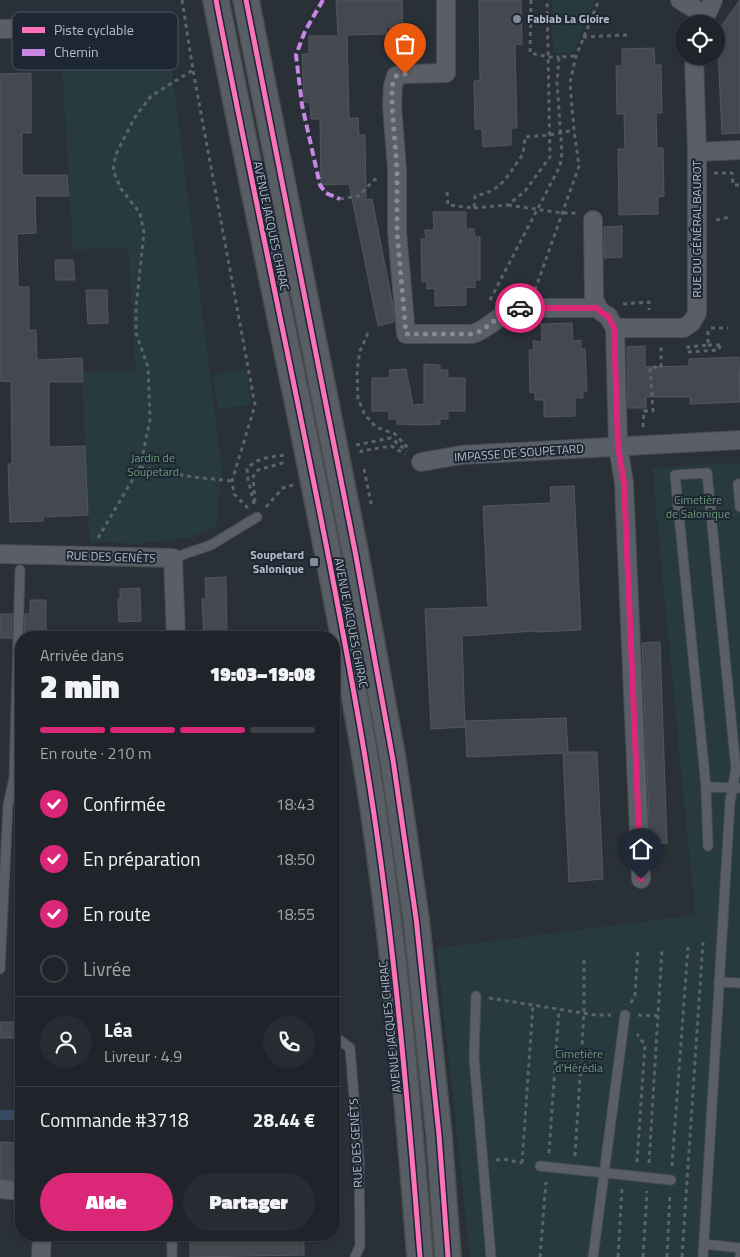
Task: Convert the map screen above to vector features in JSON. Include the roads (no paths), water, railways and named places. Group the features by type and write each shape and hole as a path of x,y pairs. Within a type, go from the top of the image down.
{"main road":[{"name":"AVENUE JACQUES CHIRAC","path":"216,0 359,719 395,976 409,1115 420,1257"},
{"name":"AVENUE JACQUES CHIRAC","path":"246,0 355,551 393,760 416,918 439,1135 448,1257"}],"street":[{"path":"446,0 446,74 405,74 396,76 392,86 397,169 397,231 406,334 472,334 482,331 508,311 518,308 597,308"},
{"path":"680,0 707,13"},
{"name":"RUE DU GÉNÉRAL BAUROT","path":"614,328 684,328 692,322 697,313 697,152 694,65"},
{"path":"697,152 740,150"},
{"path":"593,220 594,298 597,308 608,316 614,328 618,446 624,483 641,879"},
{"name":"IMPASSE DE SOUPETARD","path":"421,462 461,455 740,440"},
{"name":"RUE DES GENÊTS","path":"0,554 173,558 176,631"},
{"path":"0,1189 15,1190"},
{"path":"41,1257 42,1241"}],"lane":[{"path":"703,1257 730,802 736,788 736,769 706,474 675,475 706,787 708,846"},
{"path":"740,484 738,484 740,507"},
{"path":"173,558 211,545 257,517"},
{"path":"18,631 20,570"},
{"path":"0,969 8,805 14,778 15,743"},
{"path":"706,787 736,788"},
{"path":"719,982 740,983"},
{"path":"476,996 474,1058 491,1257"},
{"path":"594,1257 625,1015"},
{"name":"RUE DES GENÊTS","path":"340,1040 350,1048 359,1168 360,1246 355,1257"},
{"path":"544,1166 671,1180"},
{"path":"172,1241 172,1257"},
{"path":"704,1244 740,1248"}],"water":[{"path":"0,1110 15,1110 15,1120 0,1120"}],"place":[{"name":"Fablab La Gloire","path":"517,19"},
{"name":"Soupetard Salonique","path":"314,562"}],"park label":[{"name":"Jardin de Soupetard","path":"153,465"},
{"name":"Cimetière de Salonique","path":"698,507"},
{"name":"Cimetière d'Hérédia","path":"579,1061"}]}
